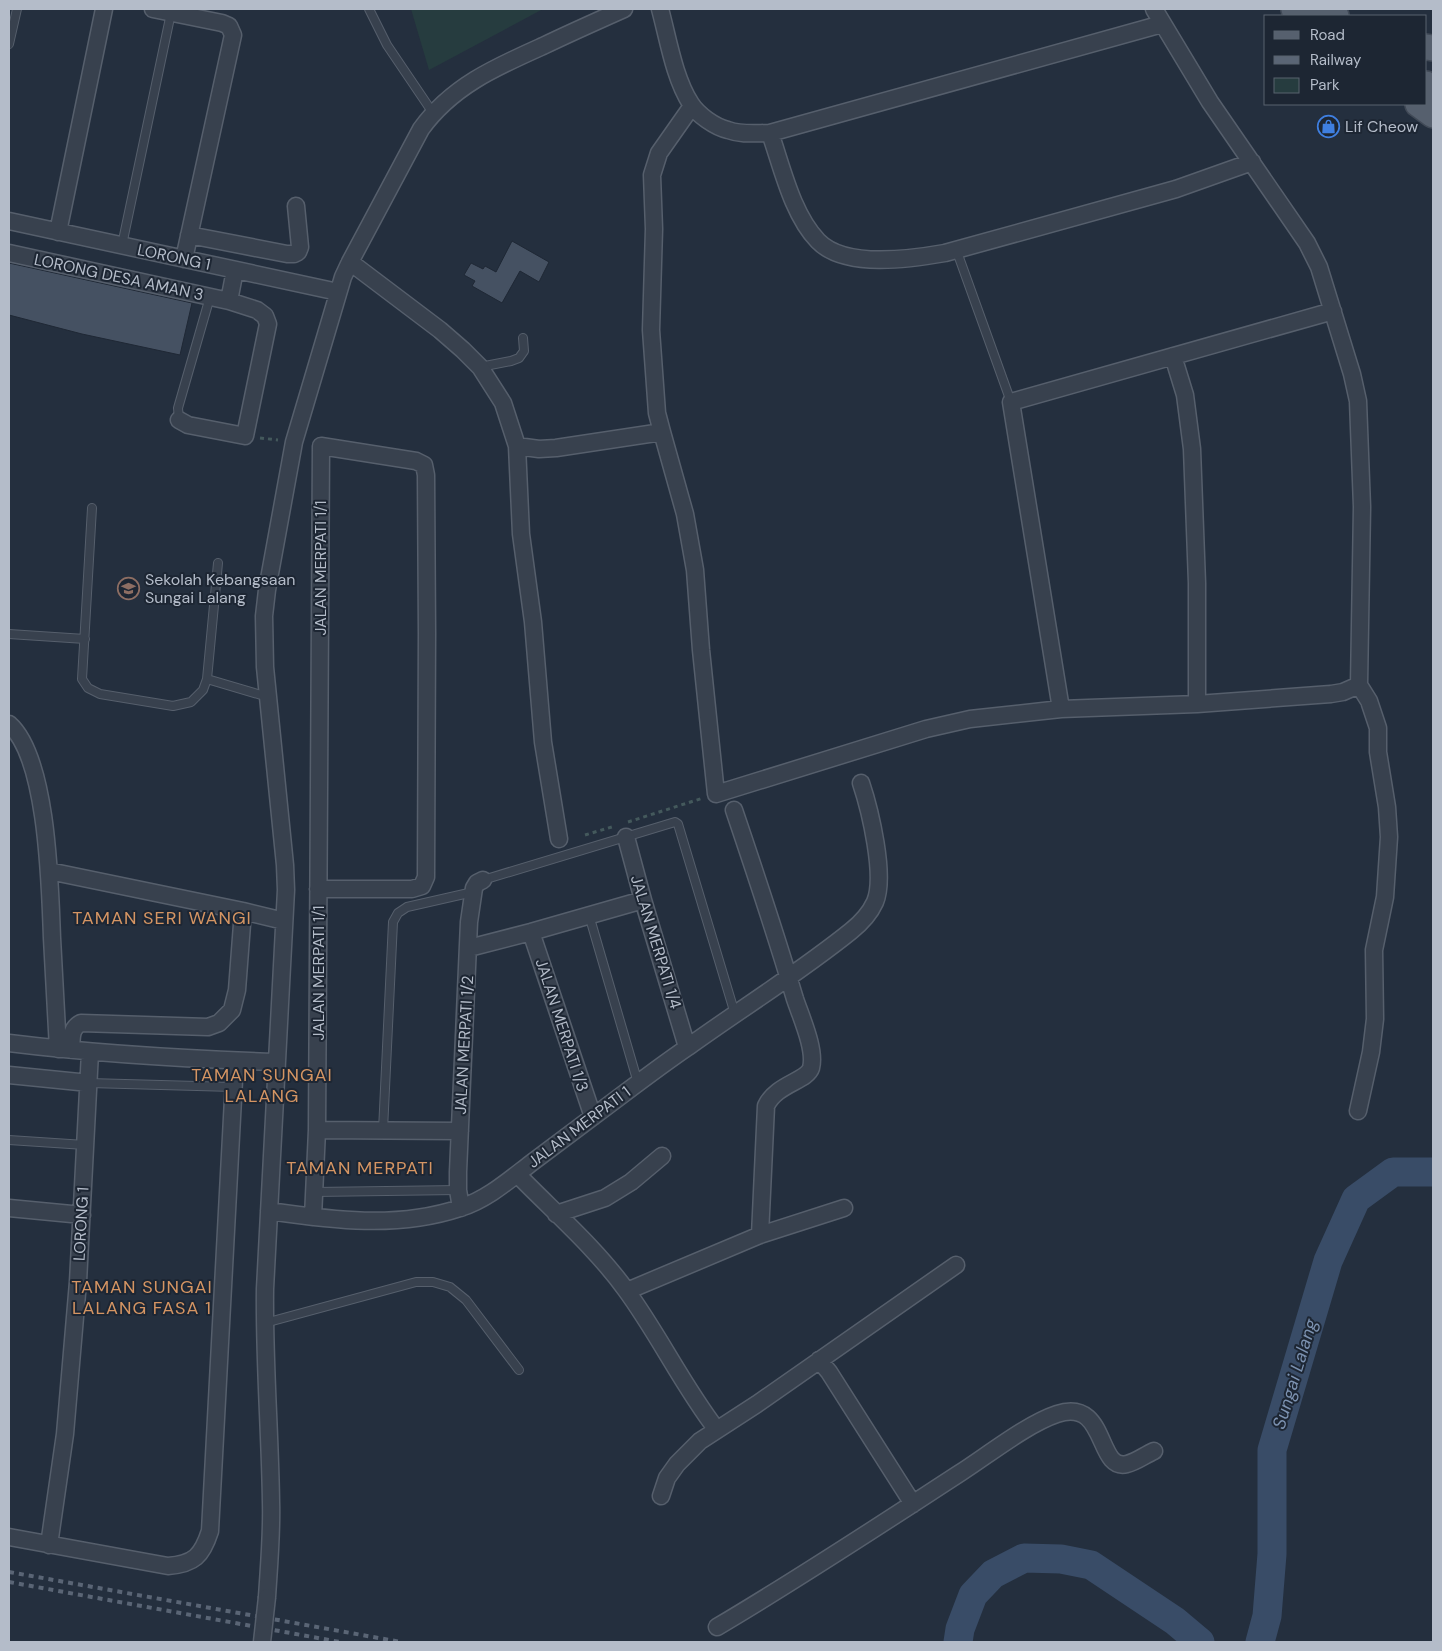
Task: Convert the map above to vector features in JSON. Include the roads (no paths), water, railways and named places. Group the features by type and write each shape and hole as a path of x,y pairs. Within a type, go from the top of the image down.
{"main road":[{"path":"1419,105 1433,115"}],"street":[{"path":"58,232 104,9"},
{"path":"153,9 222,23 229,26 233,35 184,259"},
{"path":"262,1642 270,1552 271,1504 265,1323 285,865 268,697 264,616 294,442 338,292 350,262 421,129 432,113 449,97 487,73 623,9"},
{"path":"660,9 683,90 692,106 715,125 743,133 770,133 1162,24"},
{"path":"1154,9 1210,102 1307,243 1319,267 1352,374 1358,401 1362,507 1359,685 1369,701 1378,728 1378,752 1387,807 1389,837 1385,897 1374,950 1374,1028 1358,1111"},
{"path":"692,106 659,153 652,175 654,229 651,330 658,412 685,514 695,570 716,794 926,729 970,719 1061,709 1197,704 1331,694 1343,692 1359,685"},
{"path":"770,133 795,206 812,234 826,248 845,255 873,260 899,260 945,253 1176,189 1252,162"},
{"path":"189,235 294,254 298,252 300,247 296,206"},
{"name":"LORONG 1","path":"9,221 338,292"},
{"name":"LORONG DESA AMAN 3","path":"9,253 229,301 257,310 265,316 268,324 245,436 188,425 180,420"},
{"path":"350,262 440,330 480,367 504,404 517,446 521,534 534,622 544,742 559,839"},
{"path":"229,301 235,270"},
{"path":"1061,709 1011,402 1332,311"},
{"path":"1173,356 1185,395 1192,449 1197,583 1197,704"},
{"path":"517,446 539,449 556,448 662,432"},
{"path":"294,442 416,461 424,464 426,475 428,634 426,878 422,886 412,889 318,888"},
{"name":"JALAN MERPATI 1/1","path":"313,1217 317,1130 321,446"},
{"path":"9,724 19,736 28,753 44,826 65,1050"},
{"name":"JALAN MERPATI 1","path":"269,1212 383,1222 437,1215 461,1208 494,1191 687,1047 789,978 853,929 866,916 878,894 879,881 871,820 861,783"},
{"path":"734,810 789,978 810,1046 812,1061 810,1071 805,1076 775,1092 769,1098 766,1106 760,1235"},
{"name":"JALAN MERPATI 1/4","path":"626,837 642,900 687,1047"},
{"path":"49,871 243,911 284,922"},
{"name":"JALAN MERPATI 1/2","path":"461,1208 458,1190 469,922 477,885"},
{"path":"469,948 642,900"},
{"path":"65,1050 73,1030 81,1022 208,1027 219,1022 232,1010 237,990 243,911"},
{"name":"JALAN MERPATI 1/3","path":"531,932 593,1117"},
{"path":"9,1043 90,1052 277,1062"},
{"name":"LORONG 1","path":"49,1545 65,1434 82,1215 90,1052"},
{"path":"9,1537 168,1566 183,1565 196,1558 204,1548 210,1531 235,1060"},
{"path":"9,1075 89,1083"},
{"path":"317,1130 460,1131"},
{"path":"556,1214 604,1198 631,1182 662,1156"},
{"path":"517,1174 611,1270 627,1291 697,1403 717,1430"},
{"path":"9,1208 82,1215"},
{"path":"627,1291 760,1235 844,1208"},
{"path":"661,1496 667,1478 677,1464 700,1441 956,1265"},
{"path":"819,1360 829,1372 913,1504"},
{"path":"718,1627 874,1530 1041,1421 1070,1410 1082,1412 1090,1420 1111,1459 1116,1464 1126,1465 1154,1452"}],"lane":[{"path":"9,44 17,9"},
{"path":"369,9 387,45 432,113"},
{"path":"122,246 171,13"},
{"path":"956,249 1011,402"},
{"path":"180,420 178,408 210,297"},
{"path":"480,367 519,358 524,351 523,338"},
{"path":"92,508 82,679 88,688 100,694 173,706 191,702 203,690 207,679 218,563"},
{"path":"9,634 85,639"},
{"path":"207,679 268,697"},
{"path":"383,1130 393,922 398,913 407,907 675,822 678,824 735,1014"},
{"path":"589,915 638,1083"},
{"path":"89,1083 233,1088"},
{"path":"9,1140 85,1145"},
{"path":"315,1192 458,1190"},
{"path":"265,1323 416,1282 434,1282 450,1287 466,1300 519,1370"}],"waterway":[{"name":"Sungai Lalang","path":"1260,1642 1267,1616 1272,1554 1272,1450 1328,1261 1356,1199 1393,1172 1433,1172"},
{"name":"Sungai Lalang","path":"958,1642 960,1629 973,1595 993,1574 1024,1558 1061,1559 1091,1565 1175,1621 1200,1642"}],"railway":[{"path":"9,1572 401,1642"},
{"path":"9,1582 340,1642"}],"place":[{"name":"Lif Cheow","path":"1329,126"},
{"name":"Sekolah Kebangsaan Sungai Lalang","path":"129,588"}],"district":[{"name":"TAMAN SERI WANGI","path":"162,918"},
{"name":"TAMAN SUNGAI LALANG","path":"262,1085"},
{"name":"TAMAN MERPATI","path":"360,1168"},
{"name":"TAMAN SUNGAI LALANG FASA 1","path":"142,1297"}]}
